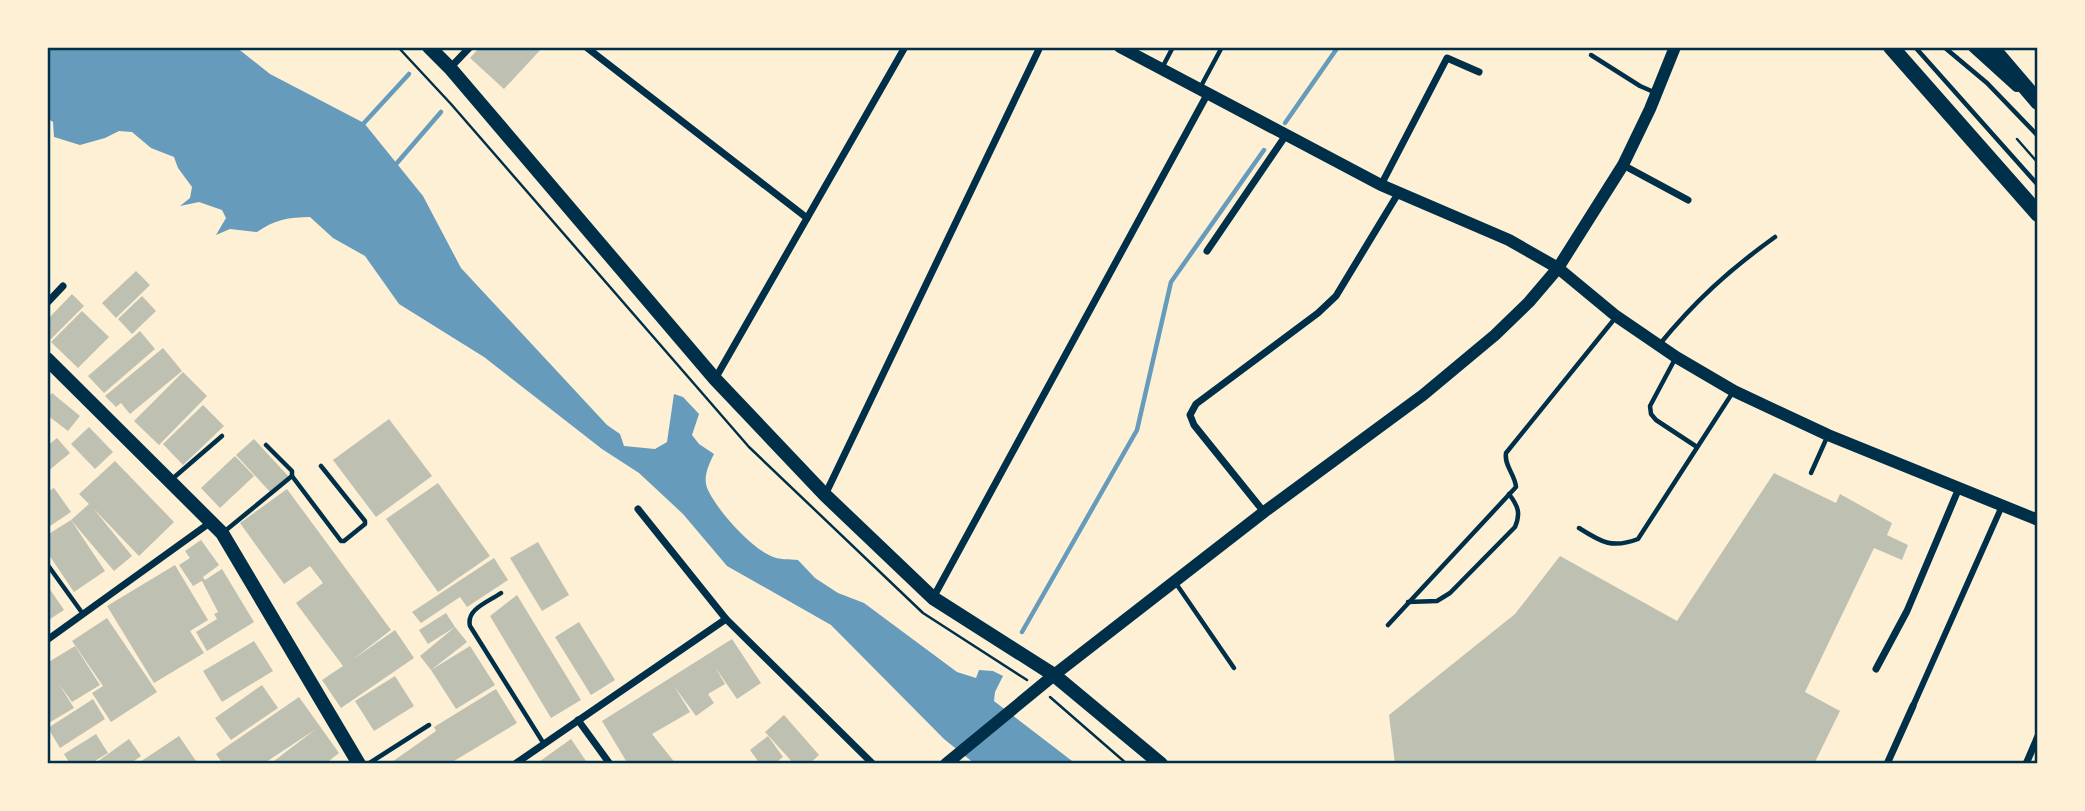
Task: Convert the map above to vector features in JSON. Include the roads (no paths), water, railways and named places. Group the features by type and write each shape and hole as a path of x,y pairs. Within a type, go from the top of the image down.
{"highway":[{"path":"1991,47 2038,104"},
{"path":"1892,49 2038,214"}],"main road":[{"path":"429,47 450,68 715,379 825,495 933,598 1054,675 1161,764"},
{"path":"47,359 222,533 359,764"}],"street":[{"path":"450,68 470,47"},
{"path":"586,47 807,218"},
{"path":"715,379 905,47"},
{"path":"825,495 1040,47"},
{"path":"1120,47 1381,185 1509,240 1558,268 1616,316 1658,345 1734,391 1828,435 2038,520"},
{"path":"946,764 1036,697 1054,675 1264,512 1423,395 1495,335 1529,302 1558,268 1623,165 1675,47"},
{"path":"1974,47 2038,104"},
{"path":"1381,185 1447,58 1479,72"},
{"path":"933,598 1204,91"},
{"path":"1207,251 1286,135"},
{"path":"1623,165 1688,200"},
{"path":"1264,512 1194,425 1190,415 1196,404 1318,313 1336,296 1399,192"},
{"path":"47,303 63,286"},
{"path":"1876,669 1907,611 1959,488"},
{"path":"1887,764 2003,506"},
{"path":"638,509 726,619 873,764"},
{"path":"47,640 212,521"},
{"path":"514,764 726,619"},
{"path":"578,720 610,764"},
{"path":"2026,764 2038,736"}],"lane":[{"path":"1162,70 1173,47"},
{"path":"1204,91 1222,47"},
{"path":"1915,47 2038,185"},
{"path":"1944,47 1987,83 2038,136"},
{"path":"1591,55 1656,93"},
{"path":"1658,345 1687,311 1735,266 1775,237"},
{"path":"1388,625 1516,486 1507,466 1506,453 1616,316"},
{"path":"1676,357 1650,406 1651,414 1697,447"},
{"path":"1579,528 1600,542 1623,545 1637,539 1734,391"},
{"path":"1811,473 1828,435"},
{"path":"170,480 222,436"},
{"path":"267,445 292,471 292,476 341,541 344,541 365,524 365,520 321,466"},
{"path":"222,533 292,476"},
{"path":"1408,602 1437,601 1450,593 1515,527 1519,516 1517,505 1509,494"},
{"path":"47,564 83,614"},
{"path":"1174,582 1234,668"},
{"path":"500,593 470,613 470,626 544,744"},
{"path":"368,764 429,725"}],"water":[{"path":"47,47 236,47 270,74 364,123 423,196 461,268 607,425 620,434 624,446 655,449 667,442 674,394 683,397 699,414 692,435 699,444 714,454 706,476 708,490 744,536 774,557 798,560 815,578 838,593 864,603 957,672 976,678 979,670 993,671 1003,676 995,692 994,701 1076,764 975,764 944,739 831,625 727,566 683,514 639,473 602,449 484,357 399,304 365,256 333,238 310,217 282,220 257,232 230,229 216,235 226,218 222,210 199,202 180,206 190,198 192,187 178,168 174,157 151,148 132,132 119,131 80,145 54,137 53,122 47,118"}],"waterway":[{"path":"1285,123 1338,47"},
{"path":"364,123 409,74"},
{"path":"397,163 441,112"},
{"path":"1022,632 1137,430 1171,282 1264,150"}]}
